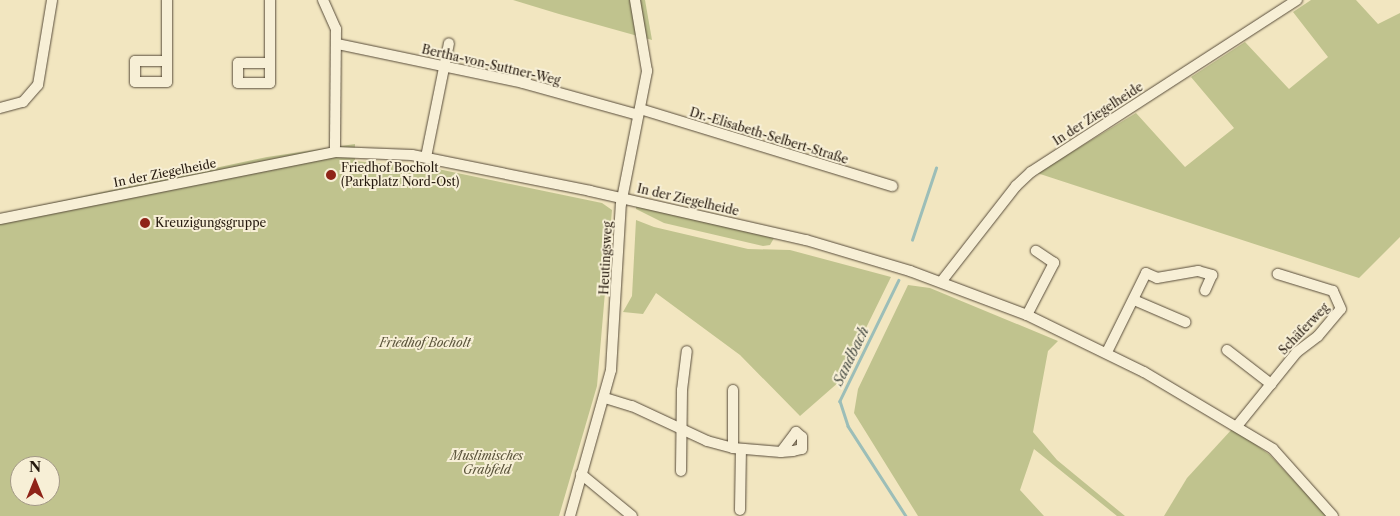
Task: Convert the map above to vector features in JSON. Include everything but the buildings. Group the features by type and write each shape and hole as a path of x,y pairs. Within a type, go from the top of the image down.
{"street":[{"path":"0,108 24,102 38,85 52,0"},
{"path":"167,0 167,61"},
{"path":"270,0 270,63"},
{"path":"323,0 332,13 336,44 335,152"},
{"name":"Heutingsweg","path":"570,516 605,398 611,370 622,198 639,112 646,60 634,0"},
{"name":"In der Ziegelheide","path":"941,282 1016,186 1031,172 1297,0"},
{"path":"426,158 449,43"},
{"name":"Bertha-von-Suttner-Weg","path":"336,44 524,83 639,112"},
{"name":"Dr.-Elisabeth-Selbert-Straße","path":"639,112 892,186"},
{"name":"In der Ziegelheide","path":"0,219 335,152 426,158 622,198 806,240 957,287 1027,315"},
{"path":"1036,251 1054,263 1027,315 1107,352 1237,426 1273,449 1333,516"},
{"path":"1107,352 1146,273 1157,278 1198,271 1212,275 1205,291"},
{"name":"Schäferweg","path":"1237,426 1297,352 1318,336 1341,309 1333,291 1278,274"},
{"path":"1134,300 1185,322"},
{"path":"1227,350 1271,384"},
{"path":"681,471 681,429 687,351"},
{"path":"733,390 740,510"},
{"path":"605,398 707,441 737,448 781,452"},
{"path":"581,474 632,516"}],"green space":[{"path":"513,0 645,0 652,40 559,14"},
{"path":"1311,0 1356,0 1378,24 1400,13 1400,237 1359,278 1037,173 1136,113 1185,167 1234,128 1191,77 1245,42 1289,89 1328,57 1293,12"},
{"name":"Friedhof Bocholt","path":"355,144 355,161 433,168 602,203 612,210 597,386 559,516 0,516 0,214 267,157"},
{"path":"636,206 774,238 770,245 763,246 664,223 636,209"},
{"path":"636,220 654,227 748,249 790,250 891,277 840,381 800,416 740,355 656,293 643,314 623,312 632,296"},
{"path":"908,285 930,288 1058,341 1048,351 1033,432 1057,460 1125,516 1117,516 1034,449 1020,490 1044,516 918,516 854,413 858,389"},
{"path":"1233,428 1270,455 1327,516 1164,516 1187,478"}],"waterway":[{"name":"Sandbach","path":"912,240 936,168"},
{"name":"Sandbach","path":"899,280 840,401 848,426 906,516"}],"place":[{"name":"Friedhof Bocholt (Parkplatz Nord-Ost)","path":"331,175"},
{"name":"Kreuzigungsgruppe","path":"145,223"}],"park label":[{"name":"Muslimisches Grabfeld","path":"487,463"}]}
